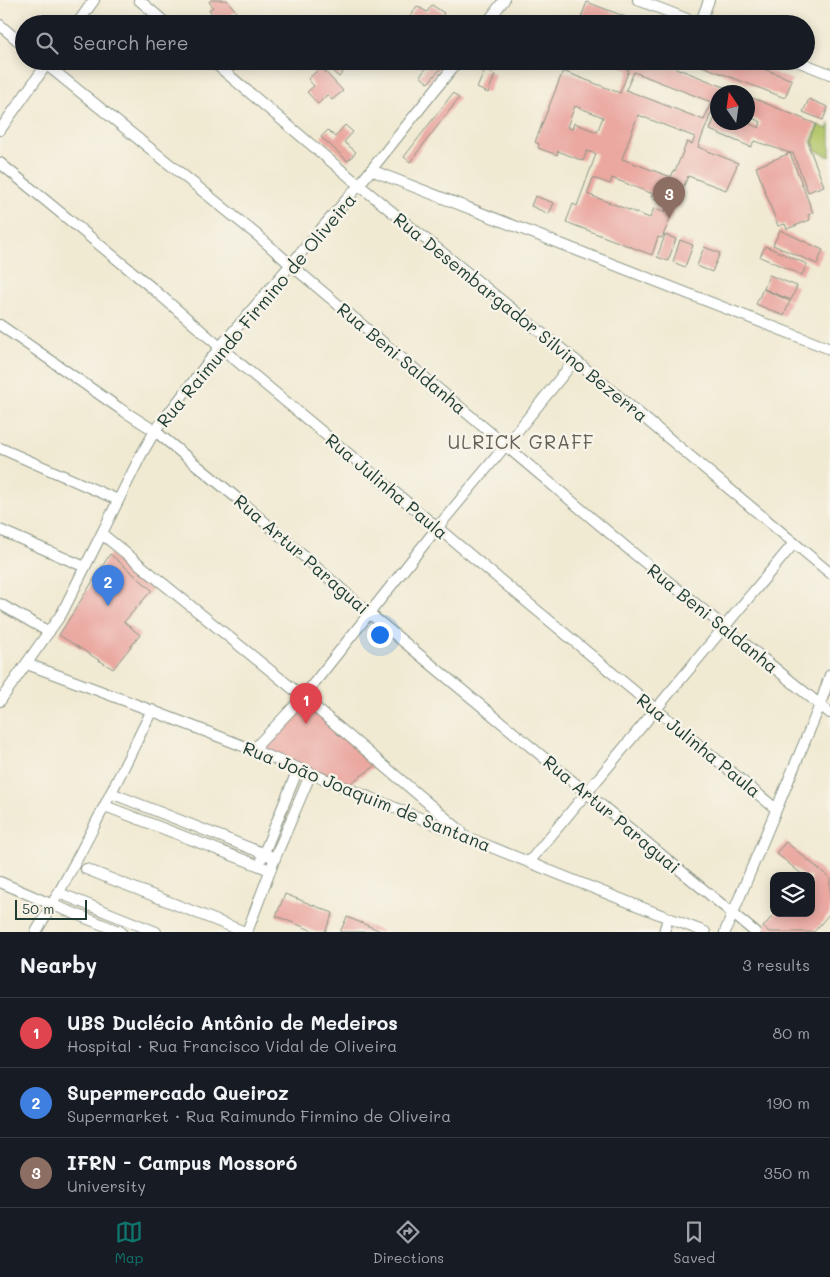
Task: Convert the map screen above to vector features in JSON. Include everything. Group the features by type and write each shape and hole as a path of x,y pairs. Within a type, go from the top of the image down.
{"street":[{"path":"83,15 94,0"},
{"path":"138,0 156,15"},
{"path":"493,15 504,0"},
{"path":"638,0 677,15"},
{"path":"703,15 709,0"},
{"path":"0,25 15,38"},
{"path":"815,68 830,74"},
{"path":"0,130 41,70"},
{"name":"Rua Beni Saldanha","path":"56,70 250,229 632,552 830,713"},
{"name":"Rua Desembargador Silvino Bezerra","path":"223,70 359,185 575,360 830,572"},
{"name":"Rua Raimundo Firmino de Oliveira","path":"0,701 3,689 27,664 62,613 141,454 156,431 220,347 359,185 451,70"},
{"name":"Rua Julinha Paula","path":"0,163 776,809"},
{"path":"371,170 830,349"},
{"name":"Rua Artur Paraguai","path":"0,325 156,431 238,498 370,614 755,932"},
{"path":"253,750 303,697 575,360"},
{"path":"0,448 118,500"},
{"path":"0,530 85,567"},
{"path":"102,534 303,697 468,837"},
{"path":"529,862 794,543"},
{"path":"0,604 49,632"},
{"name":"Rua João Joaquim de Santana","path":"27,664 152,710 705,932"},
{"path":"725,932 820,704 830,675"},
{"path":"36,932 53,905 105,806 152,710"},
{"path":"259,865 298,769"},
{"path":"86,869 246,932 311,774"},
{"path":"111,792 275,858"},
{"path":"105,806 270,870"},
{"path":"0,882 121,932"},
{"path":"59,893 156,932"},
{"path":"664,932 668,918"}],"green space":[{"path":"830,122 830,157 815,150 815,144 813,145 811,142 818,125 827,129"}],"building":[{"path":"211,0 227,0 236,11 231,15 213,15 209,10 213,7 209,2"},
{"path":"587,2 621,15 582,15"},
{"path":"432,5 444,13 443,15 411,15 417,6 427,12"},
{"path":"318,70 324,70 343,91 332,100 327,95 318,104 307,92 314,86 308,79"},
{"path":"331,70 344,71 339,77"},
{"path":"425,70 439,70 428,83 420,76"},
{"path":"485,70 495,75 488,93 477,88"},
{"path":"629,70 681,70 719,85 710,85 710,102 634,72 626,90 704,120 710,105 710,116 698,147 738,163 726,190 688,176 662,238 658,237 652,255 566,222 573,204 577,206 596,154 587,151 583,161 558,151 557,155 538,148 539,144 535,142 563,71 620,93","holes":["575,106 603,117 597,132 574,123 572,129 567,127","638,115 695,137 692,144 687,142 671,177 622,159","593,178 610,184 612,178 653,194 651,197 668,204 665,212 654,208 650,218 587,194"]},
{"path":"712,70 767,70 792,80 785,98"},
{"path":"453,93 459,98 410,162 404,157"},
{"path":"755,99 816,124 809,141 809,147 824,186 808,192 793,153 754,141 751,147 710,130 755,130 755,126 759,128 761,122 755,119"},
{"path":"809,99 828,107 823,120 803,112"},
{"path":"345,125 353,132 344,142 356,152 348,161 321,137 328,130 335,137"},
{"path":"790,153 813,213 808,215 810,220 787,229 785,224 778,226 756,167"},
{"path":"535,196 554,203 549,214 531,206"},
{"path":"780,230 823,250 817,264 773,245"},
{"path":"665,235 676,239 668,261 657,257"},
{"path":"680,240 693,245 685,267 673,262"},
{"path":"765,246 807,264 802,275 760,257"},
{"path":"704,247 720,253 712,272 697,266"},
{"path":"769,275 797,286 791,300 764,289"},
{"path":"763,289 790,301 784,316 756,304"},
{"path":"110,554 152,590 124,622 140,635 113,669 59,635"},
{"path":"303,699 378,764 348,785 256,749"},
{"path":"786,842 830,878 830,913 814,932 769,932 763,927 772,917 815,917 815,872 799,872 776,853"},
{"path":"285,894 333,913 325,932 316,932 276,916"},
{"path":"347,917 383,932 340,932"}],"place":[{"name":"IFRN - Campus Mossoró","path":"669,218"},
{"name":"Supermercado Queiroz","path":"108,606"},
{"name":"UBS Duclécio Antônio de Medeiros","path":"306,724"}],"district":[{"name":"ULRICK GRAFF","path":"521,441"}]}
